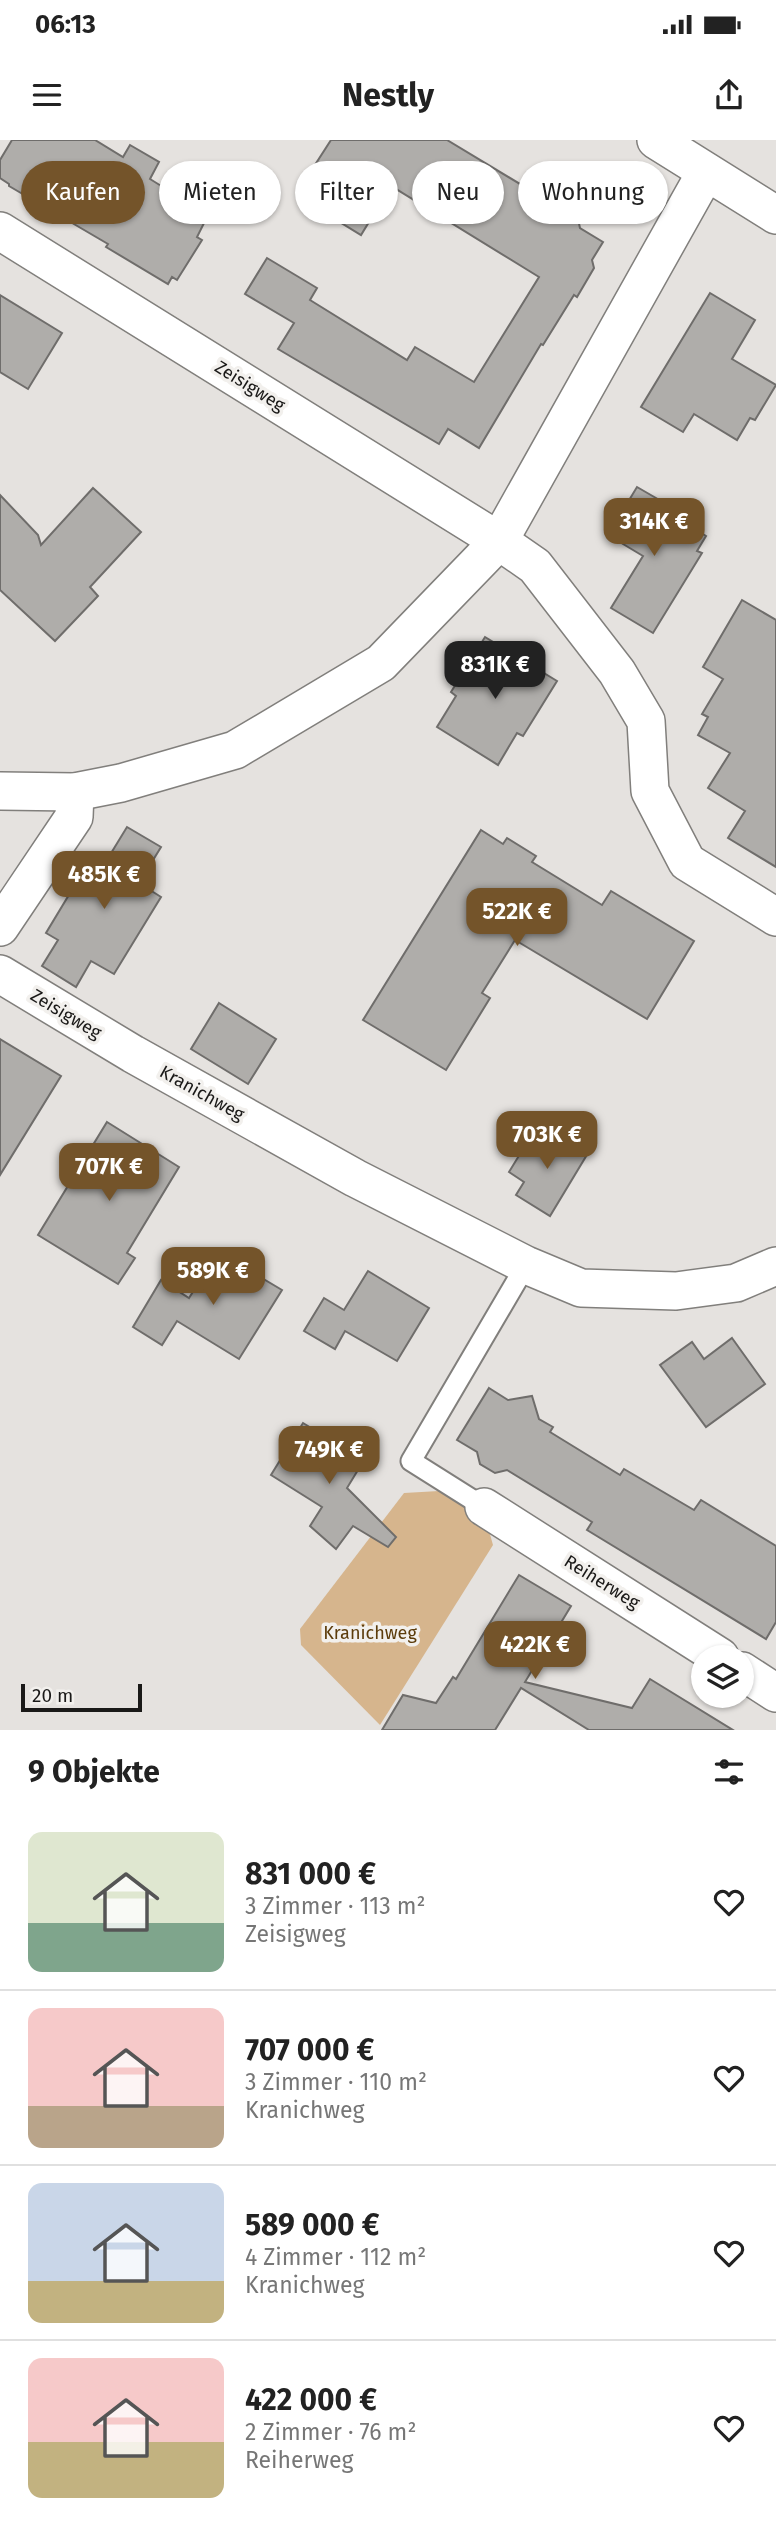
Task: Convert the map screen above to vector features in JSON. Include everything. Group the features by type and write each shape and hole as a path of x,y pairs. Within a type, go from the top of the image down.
{"street":[{"path":"656,140 776,215"},
{"path":"0,791 75,792 121,783 235,750 381,663 499,541 706,172"},
{"name":"Zeisigweg","path":"0,231 535,566 617,672 646,721 650,790 687,862 776,916"},
{"path":"0,927 74,817 75,792"},
{"name":"Zeisigweg","path":"0,974 133,1055"},
{"name":"Kranichweg","path":"133,1055 355,1178 526,1265 581,1288 676,1291 736,1283 776,1266"},
{"name":"Reiherweg","path":"484,1507 701,1645"},
{"path":"754,1679 776,1693"}],"lane":[{"path":"484,1507 411,1461 526,1265"}],"green space":[{"name":"Kranichweg","path":"439,1491 486,1520 493,1545 380,1725 301,1645 300,1629 404,1493"}],"building":[{"path":"12,140 95,140 123,157 130,145 159,162 150,179 159,185 159,224 204,224 197,237 202,240 177,280 172,277 168,284 106,247 108,244 74,224 145,224 145,161 21,161 21,193 0,178 0,160"},
{"path":"331,140 447,140 482,161 412,161 412,199 398,190 398,161 318,161"},
{"path":"504,174 518,183 518,224 579,224 580,228 603,242 592,260 594,268 577,297 574,295 543,345 541,344 479,448 448,429 439,444 278,349 294,323 245,294 267,258 317,288 310,300 407,360 415,347 474,382 539,277 453,224 504,224"},
{"path":"343,224 368,224 361,235"},
{"path":"710,293 755,320 732,359 776,385 755,420 750,418 737,440 694,414 683,432 641,407"},
{"path":"0,295 62,333 28,389 0,372"},
{"path":"637,487 675,509 672,514 706,536 697,551 702,553 653,633 611,608 643,556 608,535"},
{"path":"93,488 141,532 90,587 98,596 55,641 0,590 0,495 38,535 41,545"},
{"path":"742,600 776,620 776,867 728,838 745,811 708,788 730,753 698,735 708,717 702,714 723,679 703,667"},
{"path":"485,637 557,681 523,736 517,733 498,765 437,727 456,696 451,692"},
{"path":"127,827 161,847 139,883 161,897 114,974 91,961 76,987 42,966 58,940 46,933 93,855 105,863"},
{"path":"481,830 503,844 507,838 536,856 532,862 602,905 611,891 694,941 647,1019 515,940 482,993 490,998 446,1070 363,1020"},
{"path":"219,1003 276,1039 248,1084 191,1049"},
{"path":"0,1039 61,1076 0,1175"},
{"path":"107,1122 179,1167 127,1253 135,1258 118,1284 38,1235"},
{"path":"554,1133 588,1153 550,1216 516,1195 524,1182 509,1172 531,1136 547,1145"},
{"path":"218,1252 282,1290 239,1359 177,1321 162,1345 133,1327 161,1280 189,1298"},
{"path":"368,1271 429,1308 397,1361 345,1331 335,1349 304,1331 324,1298 344,1310"},
{"path":"732,1338 765,1384 706,1427 660,1365 692,1342 704,1359"},
{"path":"489,1388 508,1400 532,1396 539,1419 553,1427 550,1432 620,1475 624,1469 694,1510 701,1500 776,1546 776,1622 766,1639 587,1530 592,1522 507,1470 495,1473 480,1464 477,1452 457,1440"},
{"path":"303,1423 364,1460 347,1488 396,1537 388,1547 353,1526 336,1549 310,1526 322,1507 271,1475"},
{"path":"519,1575 571,1606 525,1682 632,1708 650,1679 691,1704 691,1708 697,1708 733,1730 589,1730 521,1688 495,1730 382,1730 403,1695 436,1703 453,1677 456,1679"}]}
